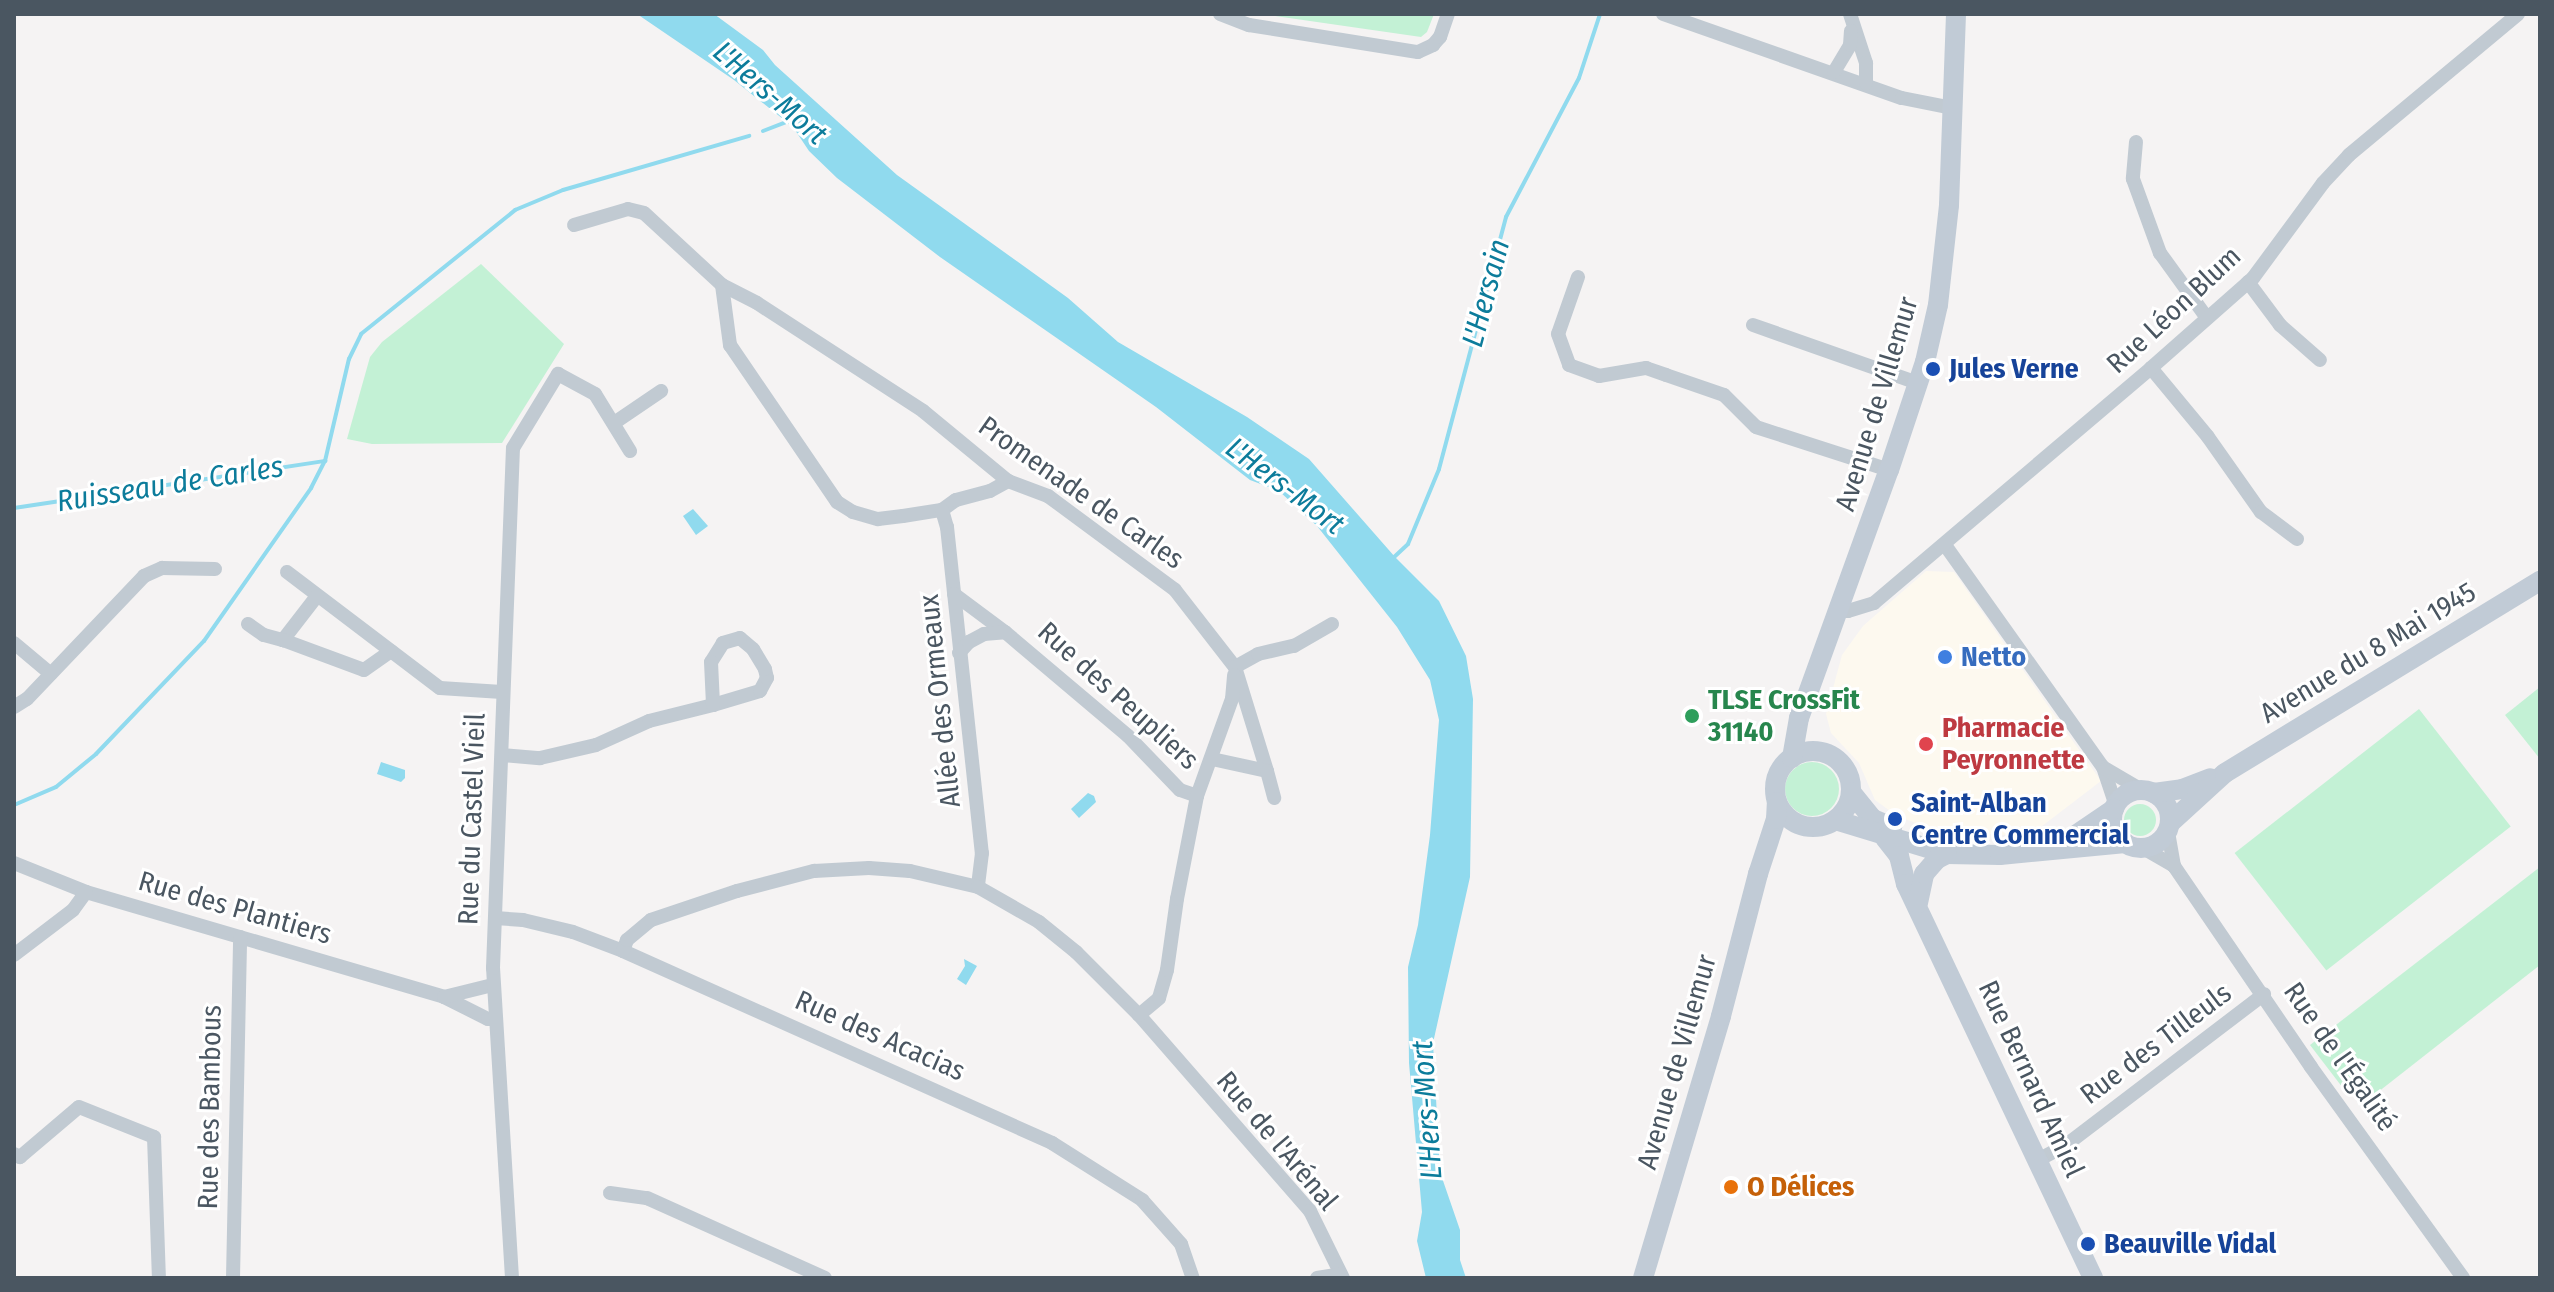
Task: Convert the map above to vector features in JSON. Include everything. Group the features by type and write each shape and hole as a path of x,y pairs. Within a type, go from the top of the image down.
{"main road":[{"name":"Avenue de Villemur","path":"1792,758 1799,718 1807,704 1889,470 1932,336 1944,266 1956,14"},
{"name":"Avenue du 8 Mai 1945","path":"2148,791 2182,789 2225,773 2540,581"},
{"path":"1807,704 1813,731 1847,772 1851,792 1848,803 1835,820"},
{"path":"1807,827 1789,819 1777,802 1778,774 1792,758 1819,752 1832,757"},
{"name":"Avenue du 8 Mai 1945","path":"2169,827 2225,773"},
{"path":"1764,861 1788,838 1807,827 1835,820 1885,838 1956,854 2000,855 2058,847 2158,843 2169,827 2167,805 2148,791 2127,794 2115,807 2058,847"},
{"path":"1851,792 1873,819 1956,854"},
{"name":"Avenue de Villemur","path":"1643,1278 1764,861 1777,802"},
{"path":"2115,807 2115,832 2134,846"},
{"name":"Rue Bernard Amiel","path":"1885,838 1899,856 1906,884 1918,903 2093,1278"},
{"path":"1918,903 1924,874 1937,859 1956,854"}],"street":[{"path":"1220,14 1249,25 1418,52 1433,45 1440,37 1448,14"},
{"path":"1663,14 1902,98 1953,108"},
{"name":"Rue Léon Blum","path":"1840,609 1848,611 1874,603 2151,368 2248,282 2323,183 2349,155 2518,14"},
{"path":"1834,72 1850,45 1851,20"},
{"path":"1851,20 1866,63 1866,83"},
{"path":"2136,142 2133,179 2160,253 2207,318"},
{"name":"Promenade de Carles","path":"574,225 628,209 644,213 722,285 757,303 923,411 1008,481 1048,496 1175,590 1235,667"},
{"path":"1578,277 1558,334 1569,365 1599,376 1646,368 1724,395 1756,427 1889,470"},
{"path":"2248,282 2280,325 2320,360"},
{"path":"722,285 730,345 837,502 853,512 878,519 942,510 956,500 990,491 1008,481"},
{"path":"727,321 744,307 757,303"},
{"path":"1753,325 1918,383"},
{"path":"2151,368 2208,437 2261,512 2297,539"},
{"name":"Rue du Castel Vieil","path":"512,1278 493,985 513,448 558,374 595,394 614,423"},
{"path":"630,451 614,423 661,391"},
{"name":"Allée des Ormeaux","path":"942,510 982,853 978,887"},
{"path":"1945,545 2103,767 2115,807"},
{"path":"14,707 51,674 144,576 162,568 215,569"},
{"path":"287,572 440,688 502,692"},
{"name":"Rue des Peupliers","path":"954,594 1005,632 1128,736 1180,790 1197,796"},
{"path":"283,640 317,596"},
{"path":"248,624 264,635 364,670 391,651"},
{"path":"1235,667 1258,654 1294,646 1332,624"},
{"name":"Rue des Peupliers","path":"959,653 969,642 984,634 1005,632"},
{"path":"502,755 540,758 596,745 649,721 713,705 760,691 767,678 753,649 740,638 723,643 711,662 713,705"},
{"path":"14,643 51,674"},
{"path":"623,951 627,940 651,920 737,891 814,871 869,868 910,871 978,887 1039,922 1076,952 1139,1015 1159,998 1167,970 1197,796 1232,699 1235,667"},
{"path":"1235,667 1274,798"},
{"path":"1212,759 1267,771"},
{"path":"2103,767 2148,791"},
{"name":"Rue de l'Égalité","path":"2169,827 2174,866 2304,1056 2463,1278"},
{"name":"Rue de l'Égalité","path":"2134,846 2174,866"},
{"name":"Rue des Plantiers","path":"14,863 86,892 444,997 488,1019 495,1019"},
{"path":"14,955 73,910 86,892"},
{"name":"Rue des Acacias","path":"495,918 523,920 573,932 623,951 1052,1143 1142,1200 1181,1244 1193,1278"},
{"name":"Rue des Bambous","path":"233,1278 240,937"},
{"path":"444,997 493,985"},
{"name":"Rue des Tilleuls","path":"2038,1160 2066,1145 2264,994"},
{"name":"Rue de l'Arénal","path":"1139,1015 1310,1211 1342,1276"},
{"path":"14,1154 20,1157 79,1107 154,1137 159,1278"},
{"path":"610,1193 647,1198 825,1278"},
{"path":"1317,1278 1342,1276"}],"shaded area":[{"path":"1926,571 1954,572 2101,781 2029,836 1929,828 1897,816 1875,800 1859,763 1831,733 1826,714 1842,655 1863,626"}],"green space":[{"path":"1261,14 1434,14 1427,32 1421,37"},
{"path":"481,264 564,344 502,443 372,444 347,439 370,357 382,342"},
{"path":"2540,687 2540,759 2505,715"},
{"path":"2419,709 2511,826 2326,970 2235,853"},
{"path":"1812,762 1831,770 1839,789 1831,808 1812,816 1793,808 1785,789 1793,770"},
{"path":"2140,804 2151,809 2156,820 2151,831 2140,836 2129,831 2124,820 2129,809"},
{"path":"2540,867 2540,965 2373,1096 2346,1092 2310,1045"}],"water":[{"name":"L'Hers-Mort","path":"637,14 714,14 763,50 775,65 897,175 1068,298 1118,342 1247,417 1309,459 1395,557 1439,601 1466,656 1473,699 1470,877 1433,1043 1440,1172 1460,1230 1460,1260 1466,1278 1426,1278 1417,1241 1422,1212 1409,1063 1408,967 1418,925 1430,835 1439,720 1430,680 1397,627 1317,526 1279,491 1250,480 1156,407 940,257 837,178 809,151 793,127 734,80"},
{"path":"693,509 708,526 696,535 683,516"},
{"path":"381,762 405,770 405,778 401,782 377,774"},
{"path":"1088,793 1094,796 1096,802 1079,818 1071,809"},
{"path":"964,959 977,966 966,985 957,979 965,966"}],"waterway":[{"name":"L'Hersain","path":"1392,559 1408,544 1439,469 1506,217 1579,78 1600,14"},
{"name":"L'Hers-Mort","path":"763,131 787,122"},
{"path":"14,805 56,787 96,754 204,641 311,488 325,461 349,359 361,334 515,210 563,190 749,136"},
{"name":"Ruisseau de Carles","path":"14,508 325,461"}],"place":[{"name":"Jules Verne","path":"1933,369"},
{"name":"Netto","path":"1945,657"},
{"name":"TLSE CrossFit 31140","path":"1692,716"},
{"name":"Pharmacie Peyronnette","path":"1926,744"},
{"name":"Saint-Alban Centre Commercial","path":"1895,819"},
{"name":"O Délices","path":"1731,1187"},
{"name":"Beauville Vidal","path":"2088,1244"}]}
